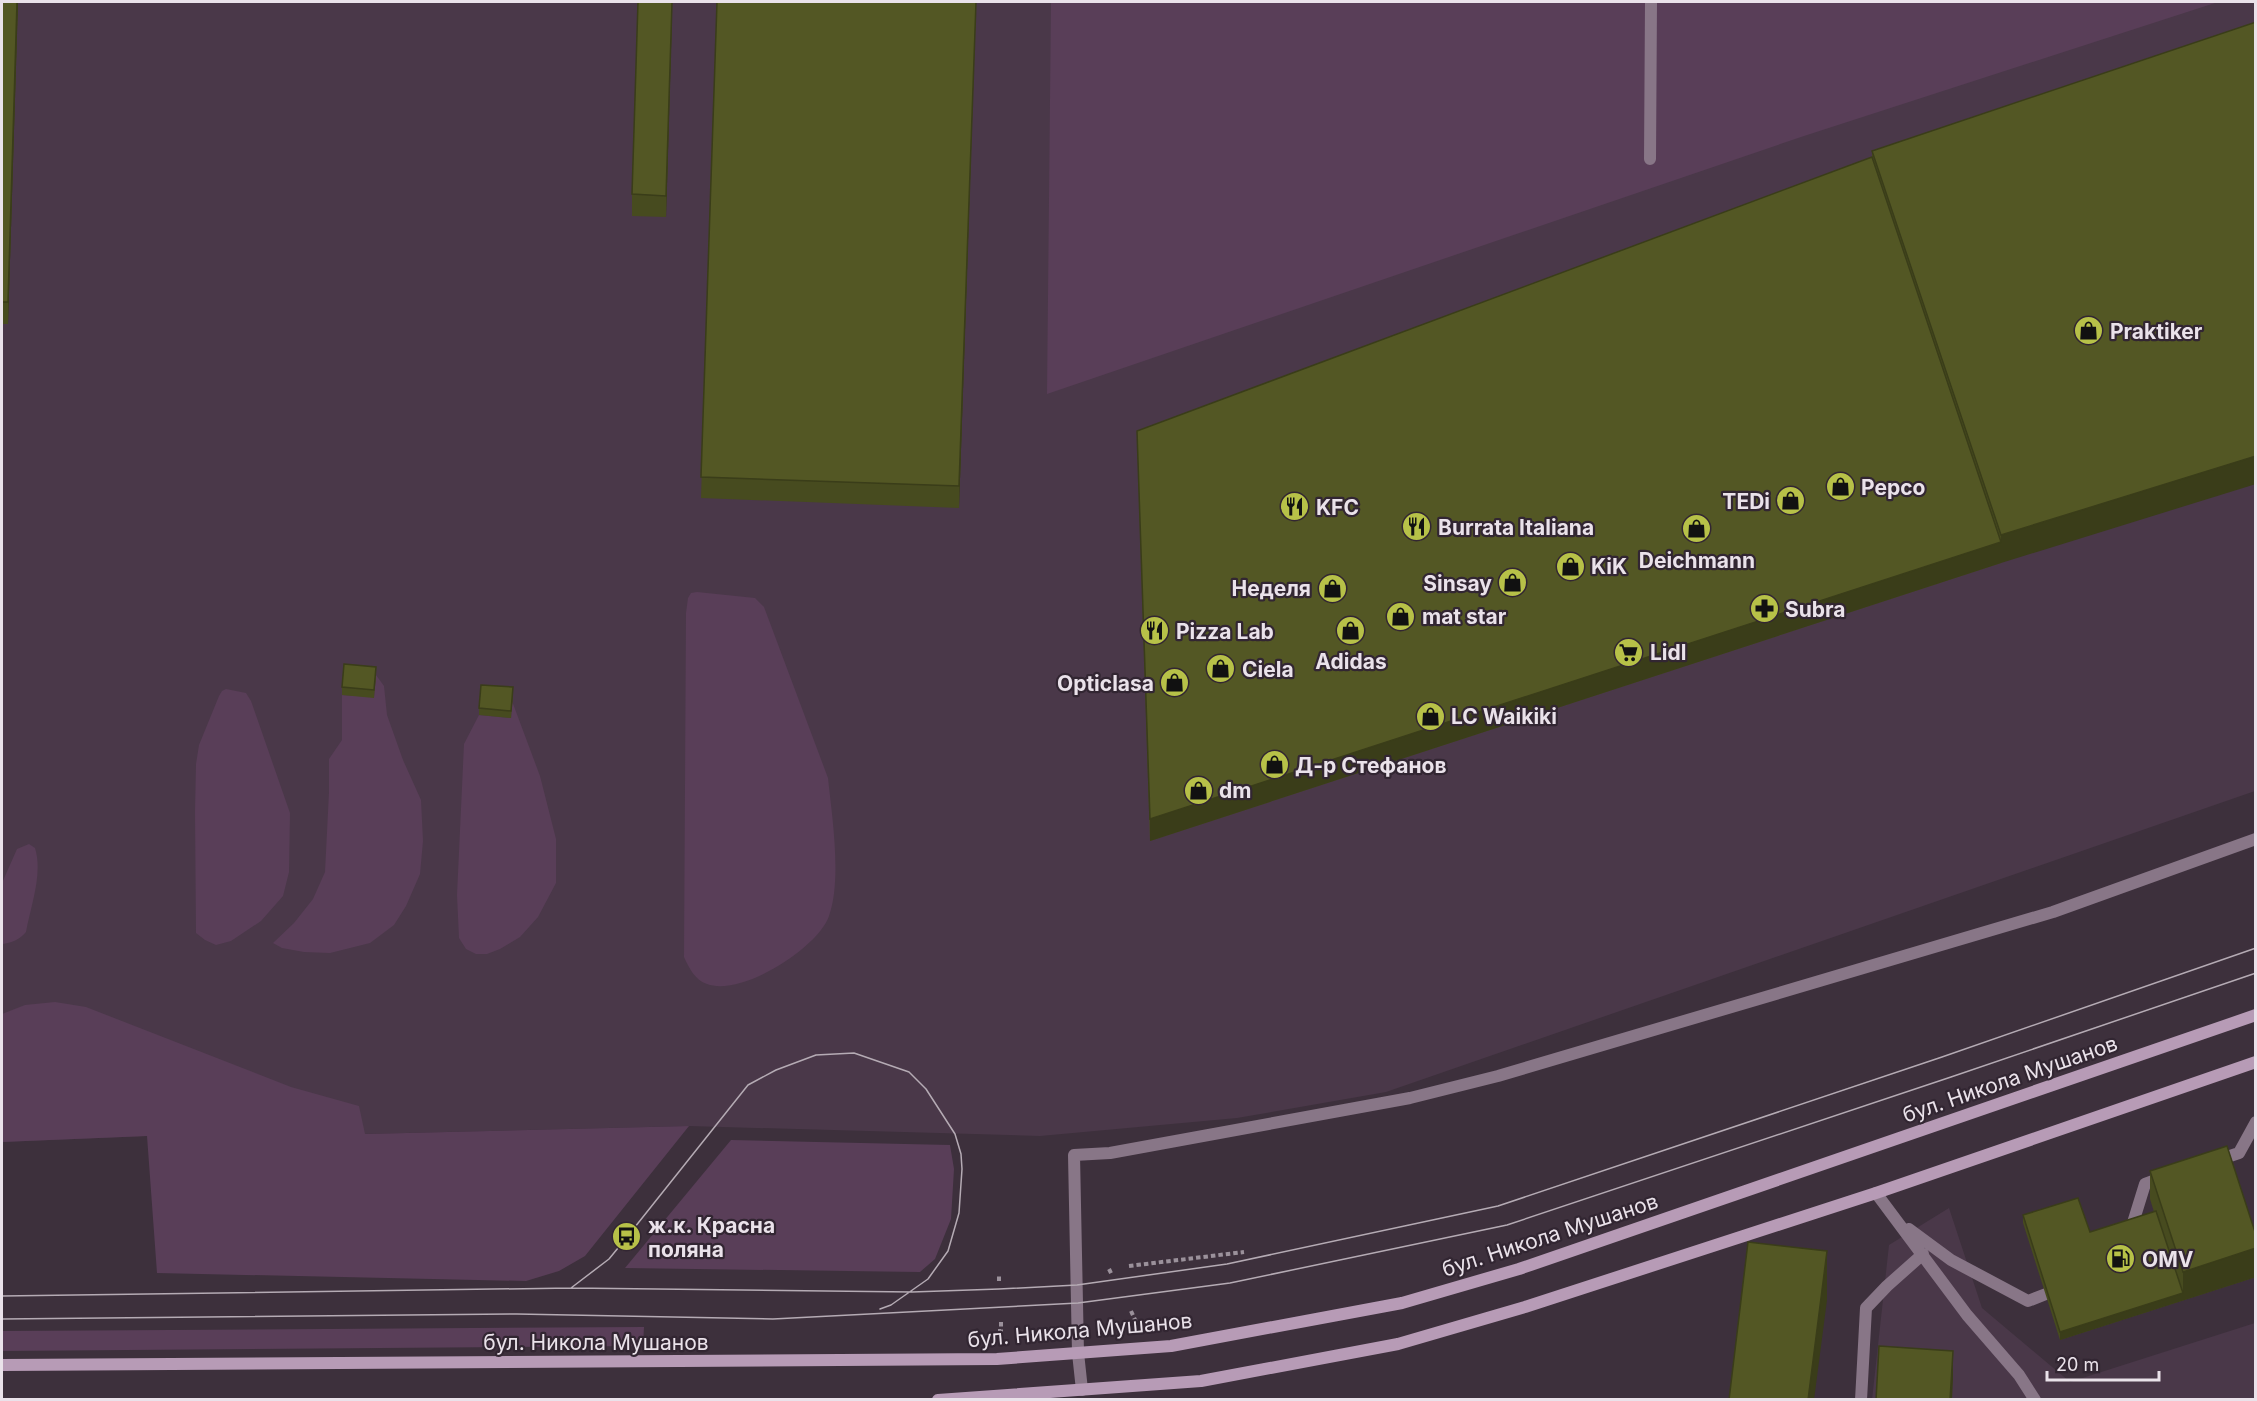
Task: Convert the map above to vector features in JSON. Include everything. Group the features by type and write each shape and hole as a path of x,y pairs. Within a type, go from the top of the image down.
{"main road":[{"name":"бул. Никола Мушанов","path":"2,1365 975,1360 1171,1346 1402,1303 1519,1269 2256,1015"},
{"path":"938,1400 1202,1381 1398,1344 1525,1307 1876,1193 2256,1062"}],"lane":[{"path":"1650,159 1651,2"},
{"path":"1082,1390 1078,1353 1074,1155 1110,1153 1387,1102 1498,1076 2053,912 2256,839"},
{"path":"2207,1163 2238,1153 2256,1122"},
{"path":"2132,1226 2145,1184 2176,1173"},
{"path":"1876,1193 1899,1221 1967,1316 2019,1375 2035,1400"},
{"path":"1899,1221 1951,1260 2028,1301 2046,1294"},
{"path":"1861,1400 1866,1308 1923,1254"}],"path":[{"path":"1129,1266 1244,1252"},
{"path":"1109,1269 1112,1275"},
{"path":"1131,1311 1138,1324 1131,1325"}],"shaded area":[{"path":"2,2 2255,2 2255,791 1386,1092 1237,1118 1040,1136 689,1126 364,1134 147,1136 2,1142"},
{"path":"1051,2 2218,2 1804,136 1047,394"},
{"path":"691,593 755,598 764,607 828,778 834,829 835,885 829,916 822,929 795,955 777,967 758,977 722,986 707,984 699,980 684,957 686,613 688,598"},
{"path":"376,675 384,686 387,715 403,760 421,800 423,841 420,874 406,906 394,925 370,943 330,953 282,948 273,943 294,923 313,899 325,872 329,759 342,740 342,695 374,697"},
{"path":"226,689 246,693 251,701 290,813 289,872 283,896 261,921 231,941 216,945 196,933 196,764 199,745 219,696"},
{"path":"512,701 540,776 556,839 556,883 538,917 520,937 500,949 487,954 476,954 466,949 459,938 457,895 464,744 479,715 511,718"},
{"path":"29,844 35,848 38,868 26,932 16,940 3,944 2,883 17,849"},
{"path":"55,1002 86,1007 291,1087 359,1106 365,1134 689,1126 585,1256 559,1271 526,1281 157,1273 147,1136 2,1142 2,1014 25,1005"},
{"path":"731,1140 950,1145 954,1169 951,1219 935,1259 920,1272 625,1268"},
{"path":"1949,1208 1982,1308 2070,1382 2255,1323 2255,1399 1872,1400 1889,1245"},
{"path":"644,1327 643,1346 2,1351 2,1331"}],"building":[{"path":"2,2 17,2 8,302 2,302"},
{"path":"638,2 672,2 666,196 632,194"},
{"path":"717,2 976,2 959,486 701,477"},
{"name":"Praktiker","path":"2256,22 2256,456 2001,535 1872,151"},
{"path":"1872,157 2001,542 1150,819 1137,431"},
{"path":"344,664 376,667 374,690 342,687"},
{"path":"481,685 513,687 511,711 479,708"},
{"path":"2227,1146 2256,1235 2256,1248 2183,1272 2150,1171"},
{"path":"2078,1198 2090,1232 2156,1211 2183,1293 2060,1332 2023,1215"},
{"path":"1748,1242 1827,1251 1808,1400 1729,1400"},
{"path":"1879,1346 1953,1351 1950,1400 1876,1400"}],"tram line":[{"path":"2,1296 571,1288 912,1292 1077,1285 1227,1264 1498,1206 1942,1057 2256,948"},
{"path":"2,1319 517,1314 773,1319 1078,1303 1230,1283 1507,1225 2256,973"},
{"path":"571,1288 609,1259 748,1085 776,1070 816,1055 854,1053 909,1072 926,1089 955,1134 961,1154 959,1213 948,1251 928,1279 891,1305 880,1309"}],"place":[{"name":"Praktiker","path":"2089,331"},
{"name":"Pepco","path":"1840,487"},
{"name":"TEDi","path":"1791,501"},
{"name":"KFC","path":"1295,507"},
{"name":"Burrata Italiana","path":"1417,527"},
{"name":"Deichmann","path":"1697,529"},
{"name":"KiK","path":"1570,566"},
{"name":"Sinsay","path":"1513,583"},
{"name":"Неделя","path":"1332,588"},
{"name":"Subra","path":"1764,609"},
{"name":"mat star","path":"1401,616"},
{"name":"Adidas","path":"1351,630"},
{"name":"Pizza Lab","path":"1155,631"},
{"name":"Lidl","path":"1629,652"},
{"name":"Ciela","path":"1221,669"},
{"name":"Opticlasa","path":"1175,683"},
{"name":"LC Waikiki","path":"1430,716"},
{"name":"Д-р Стефанов","path":"1274,765"},
{"name":"dm","path":"1198,790"},
{"name":"ж.к. Красна поляна","path":"627,1237"},
{"name":"OMV","path":"2121,1259"}]}
